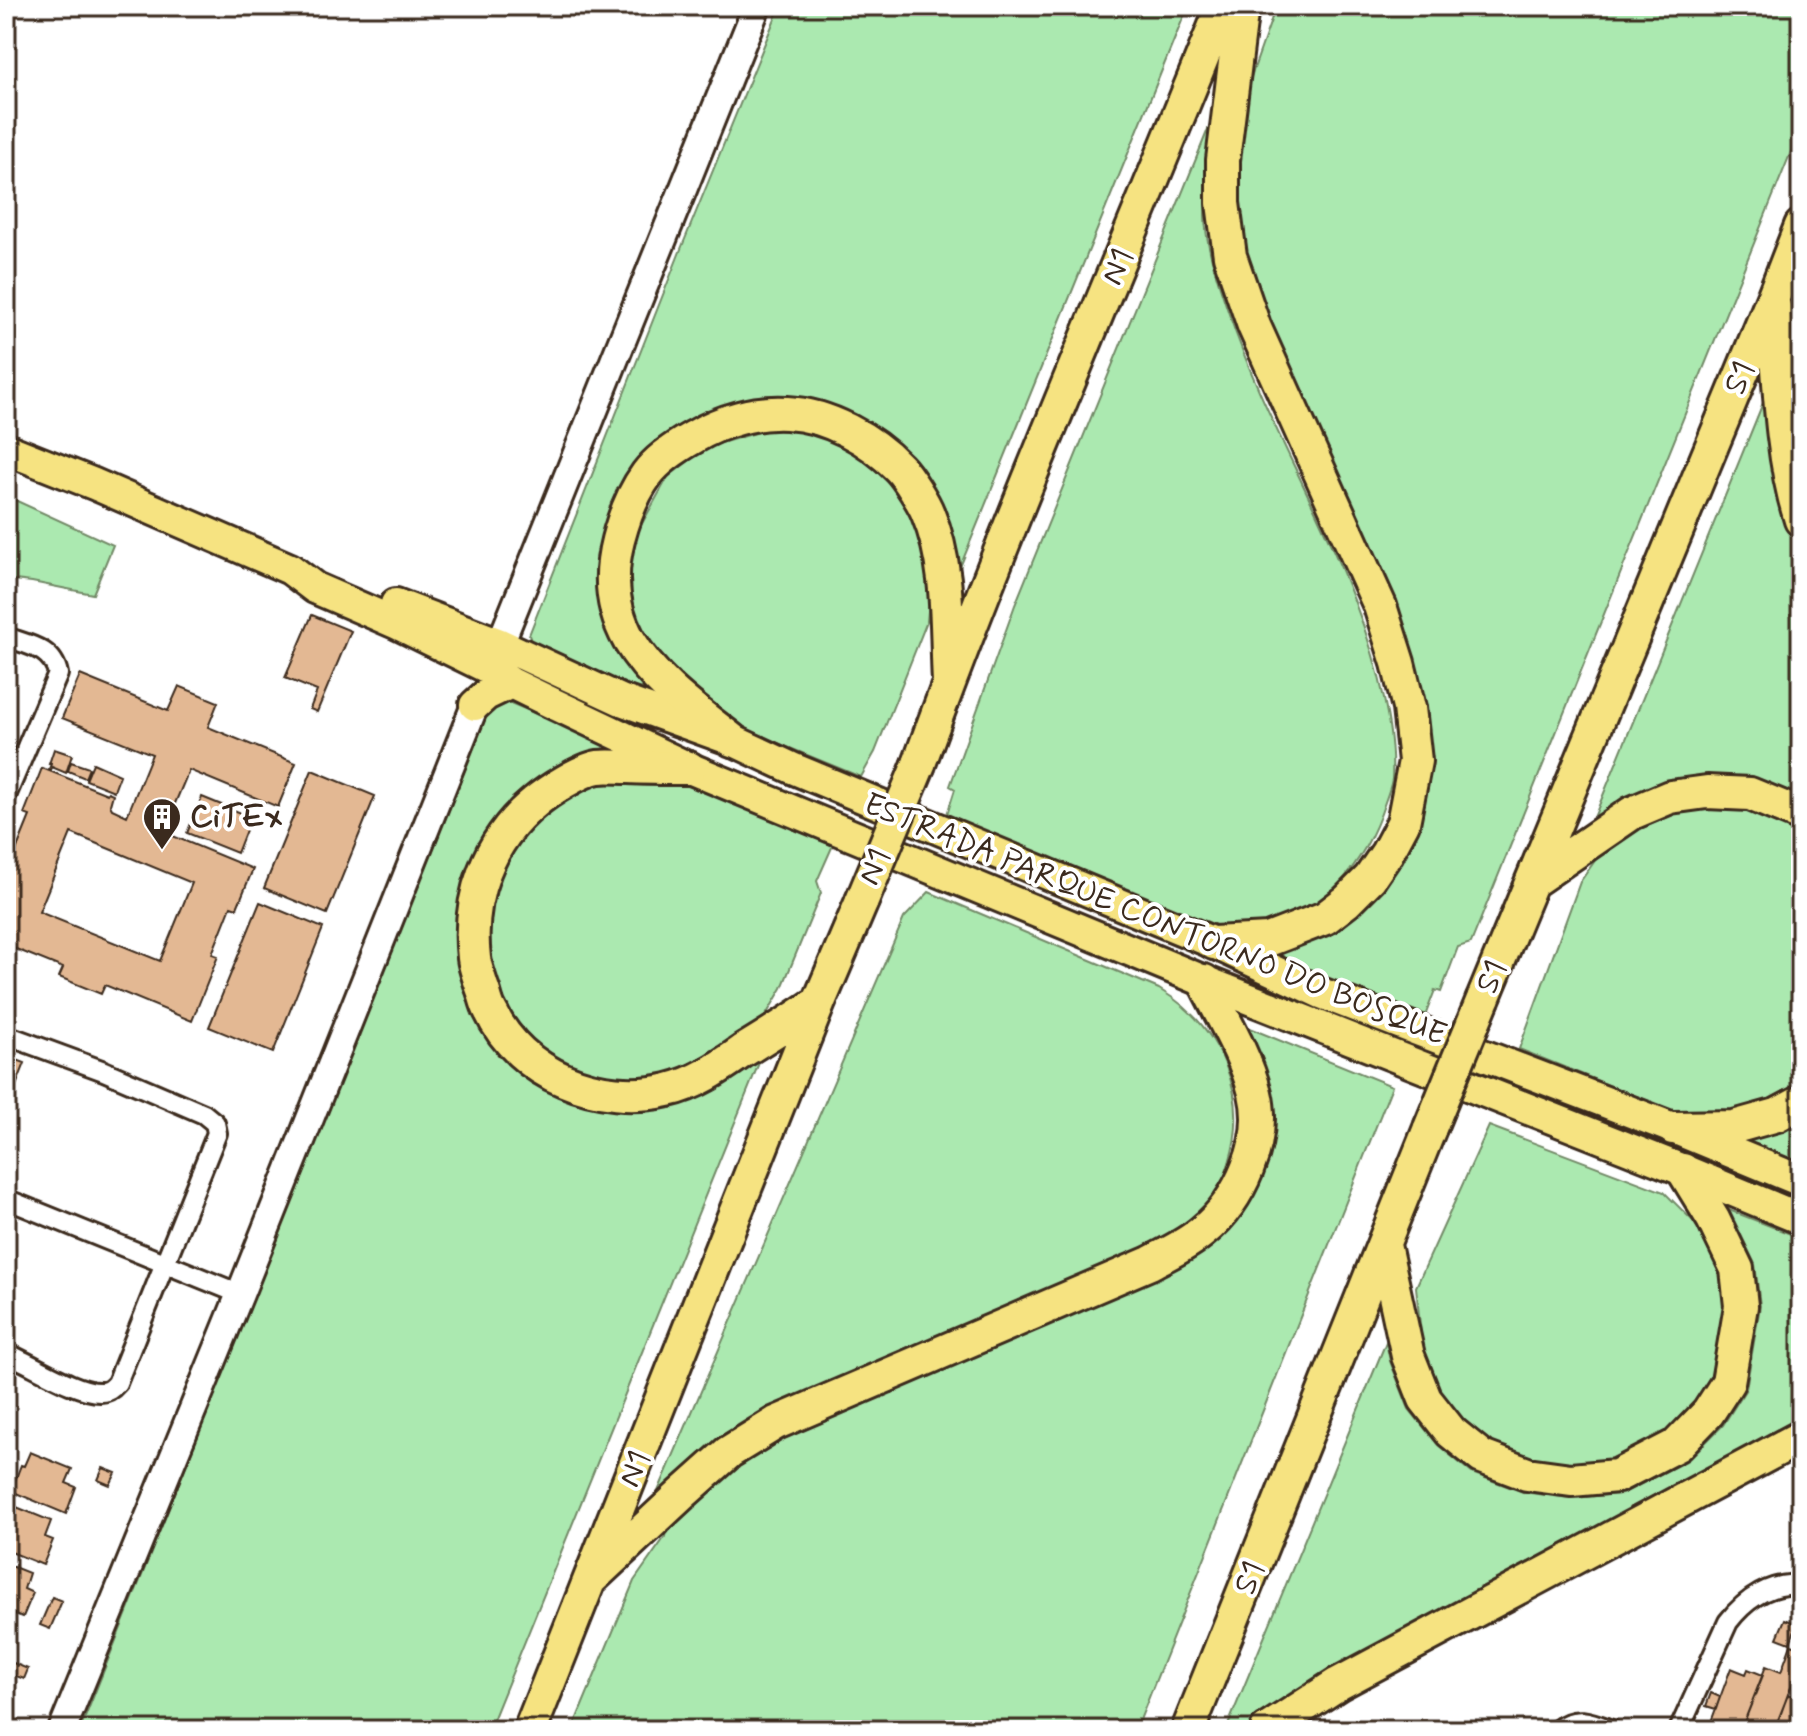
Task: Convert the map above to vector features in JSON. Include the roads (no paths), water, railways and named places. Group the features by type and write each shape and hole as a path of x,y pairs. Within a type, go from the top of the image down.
{"highway":[{"name":"N1","path":"530,1730 819,1002 919,764 1013,519 1223,6"},
{"path":"1214,943 1268,940 1325,918 1347,901 1379,866 1403,823 1415,761 1409,708 1380,606 1254,326 1230,256 1223,203 1223,160 1242,6"},
{"name":"S1","path":"1188,1730 1430,1128 1801,226"},
{"path":"1773,298 1781,412 1794,499 1801,520"},
{"path":"732,740 665,686 645,664 622,626 612,592 613,561 621,529 633,497 648,472 676,447 726,421 787,413 816,418 844,428 901,469 928,513 942,562 949,682"},
{"path":"689,768 597,767 552,788 524,811 503,835 487,861 478,886 474,911 474,959 489,1010 508,1039 533,1062 570,1083 616,1095 669,1090 695,1081 819,1002"},
{"path":"1533,881 1632,813 1670,797 1707,792 1750,794 1801,815"},
{"path":"592,1578 729,1452 776,1423 1150,1263 1204,1230 1222,1212 1240,1184 1252,1154 1258,1123 1256,1096 1248,1070 1204,981"},
{"path":"1673,1128 1734,1127 1777,1115 1801,1102"},
{"path":"1384,1245 1408,1356 1425,1399 1451,1432 1482,1457 1527,1474 1571,1480 1617,1476 1677,1445 1708,1413 1728,1382 1741,1306 1737,1269 1713,1219 1683,1170"},
{"path":"1267,1730 1338,1684 1801,1437"}],"main road":[{"path":"62,1730 475,705 486,695 757,6"},
{"path":"6,449 290,569 315,588 398,624 499,660"},
{"path":"290,569 305,567 330,575 499,660"},
{"name":"ESTRADA PARQUE CONTORNO DO BOSQUE","path":"499,660 732,740 806,774 1214,943 1321,993 1673,1128 1801,1181"},
{"name":"ESTRADA PARQUE CONTORNO DO BOSQUE","path":"499,660 689,768 1204,981 1801,1219"}],"street":[{"path":"6,637 44,652 56,663 58,674 6,796"},
{"path":"6,1035 104,1071 204,1114 215,1123 217,1133 117,1383 111,1390 99,1392 80,1388 8,1360"},
{"path":"6,1199 240,1294"},
{"path":"1679,1730 1728,1622 1737,1611 1751,1599 1776,1587 1801,1585"},
{"path":"1560,1727 1574,1720 1588,1721 1611,1730"}],"place":[{"name":"CiTEx","path":"162,851"}]}
